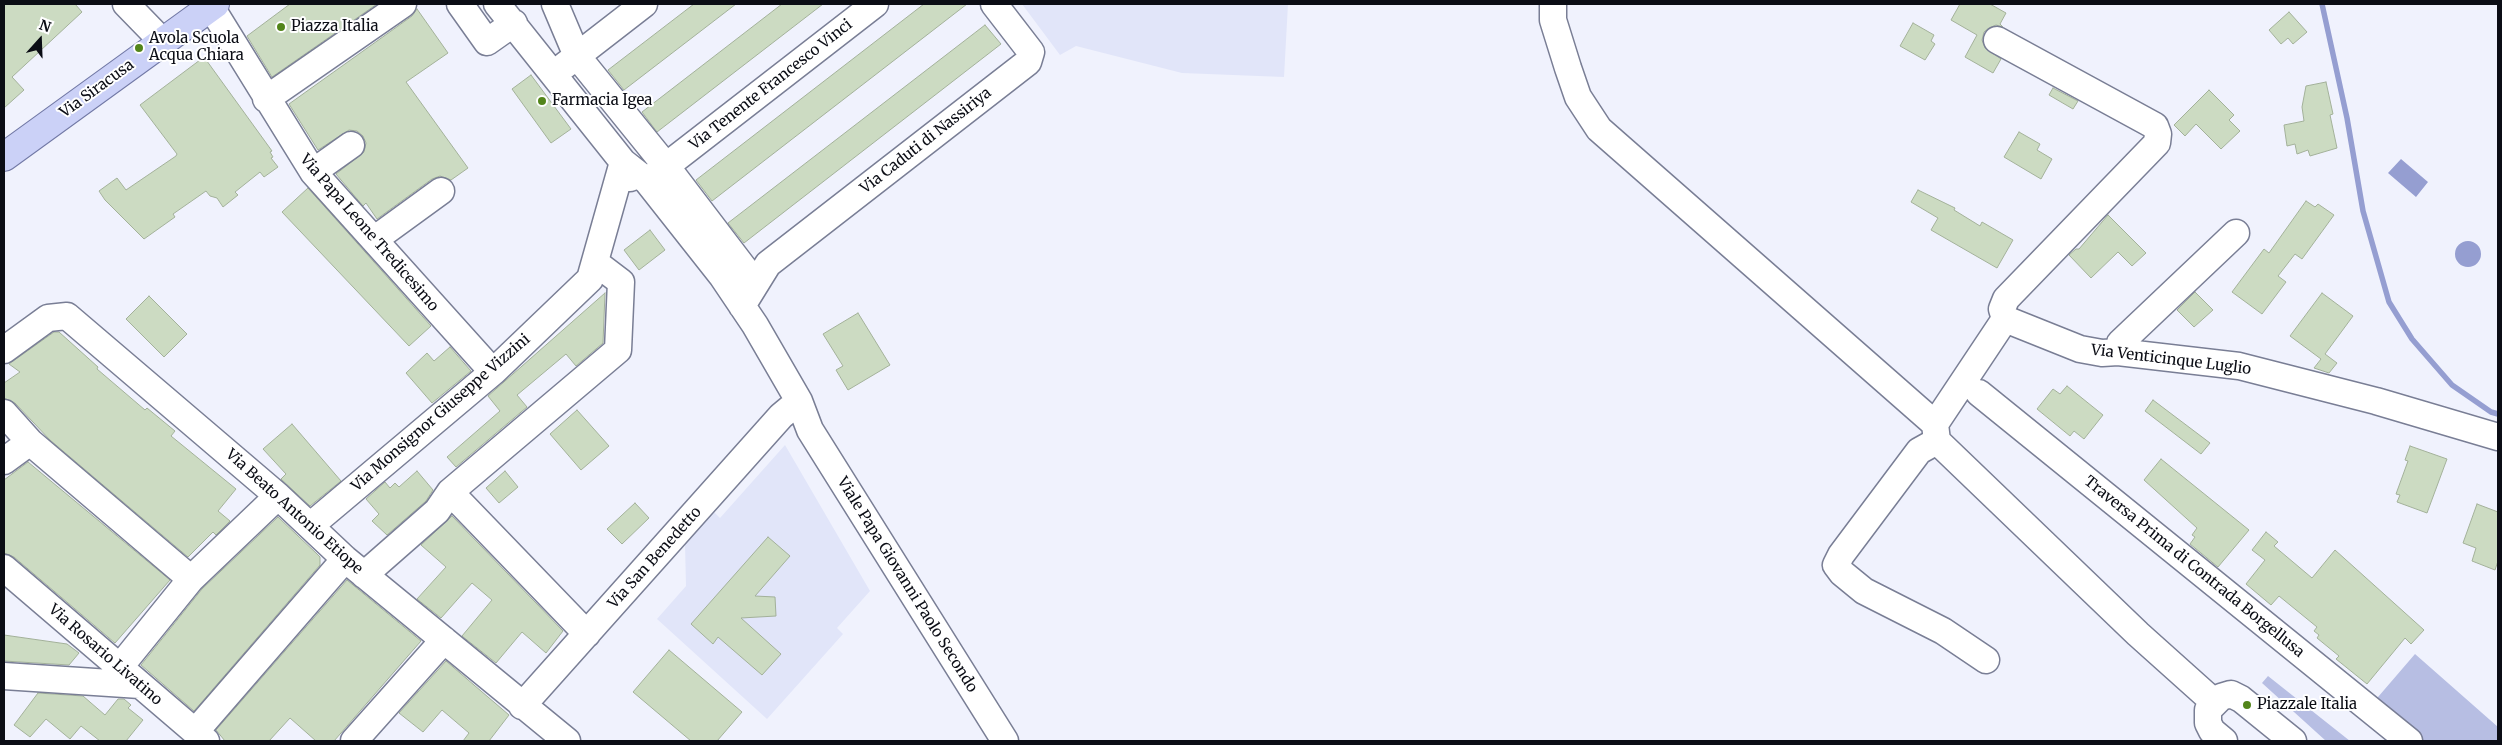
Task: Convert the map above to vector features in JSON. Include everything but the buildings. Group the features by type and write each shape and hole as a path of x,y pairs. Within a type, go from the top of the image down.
{"main road":[{"name":"Via Siracusa","path":"5,155 213,5"}],"street":[{"path":"126,4 163,42"},
{"path":"266,99 403,4"},
{"path":"460,4 487,42 514,23"},
{"path":"497,4 623,162 650,179 662,226 715,295 756,361 793,406"},
{"path":"555,4 577,56 650,179 739,284 793,406"},
{"path":"553,74 644,4"},
{"name":"Via Tenente Francesco Vinci","path":"650,179 875,4"},
{"name":"Via Caduti di Nassiriya","path":"739,284 1028,62 1031,52 994,4"},
{"path":"1553,4 1553,20 1578,97 1599,129 1936,433 2138,634 2215,703"},
{"name":"Via Papa Leone Tredicesimo","path":"213,5 266,99 313,172 493,372"},
{"path":"1986,660 1943,631 1864,591 1842,574 1836,565 1841,555 1919,451 1936,433 2005,318 2002,309 2006,299 2156,143 2158,134 2155,126 1997,40"},
{"path":"313,172 351,145"},
{"name":"Via Monsignor Giuseppe Vizzini","path":"310,526 493,372 590,279 623,162"},
{"path":"375,239 441,191"},
{"path":"662,226 687,244 716,283 739,284"},
{"path":"2118,352 2120,343 2236,233"},
{"path":"201,737 354,567 437,511 450,492 618,350 621,282 596,263"},
{"path":"739,284 733,305 752,334 756,361"},
{"name":"Via Beato Antonio Etiope","path":"4,350 48,318 67,316 278,496 354,567 567,741"},
{"name":"Via Venticinque Luglio","path":"2005,318 2080,349 2102,353 2118,352 2238,366 2376,401 2498,437"},
{"name":"Traversa Prima di Contrada Borgellusa","path":"1979,393 2408,741"},
{"name":"Viale Papa Giovanni Paolo Secondo","path":"793,406 810,430 1005,741"},
{"name":"Via San Benedetto","path":"522,706 793,406"},
{"path":"4,413 30,442 191,579"},
{"path":"4,461 30,442"},
{"path":"450,492 587,634"},
{"path":"119,668 191,579 278,496"},
{"name":"Via Rosario Livatino","path":"4,568 201,737"},
{"path":"354,741 444,640"},
{"path":"4,676 140,684"},
{"path":"2224,741 2212,731 2208,723 2208,710 2221,697 2231,694 2241,699 2293,741"}],"shaded area":[{"path":"1022,4 1288,4 1284,77 1182,73 1076,46 1060,55"},
{"path":"2401,159 2428,182 2416,197 2388,173"},
{"path":"2468,241 2477,245 2481,254 2477,263 2468,267 2459,263 2455,254 2459,245"},
{"path":"785,445 870,591 837,628 843,634 767,719 657,619 686,586 685,544 714,512 720,518"},
{"path":"2415,654 2498,727 2498,741 2418,741 2372,704"},
{"path":"2268,676 2350,741 2326,741 2262,683"}],"waterway":[{"path":"2322,4 2347,118 2363,211 2389,302 2412,339 2452,385 2491,412 2498,414"}],"place":[{"name":"Piazza Italia","path":"281,27"},
{"name":"Avola Scuola Acqua Chiara","path":"139,48"},
{"name":"Farmacia Igea","path":"542,101"},
{"name":"Piazzale Italia","path":"2247,705"}]}
